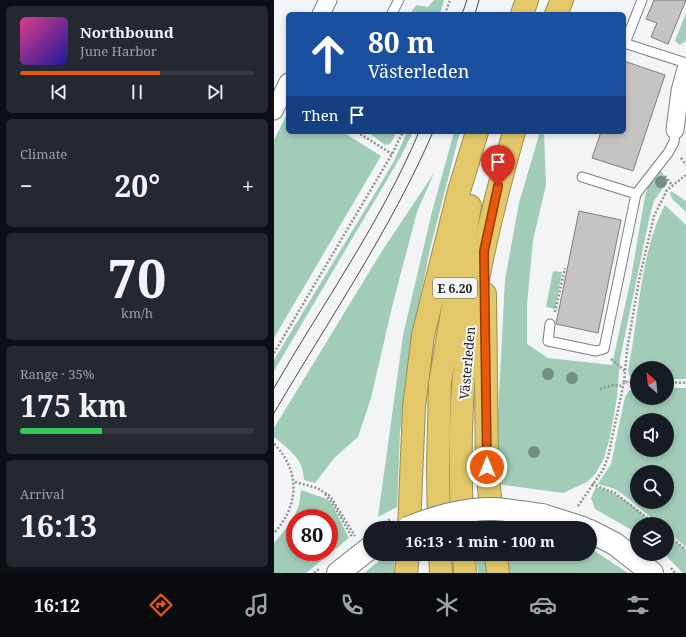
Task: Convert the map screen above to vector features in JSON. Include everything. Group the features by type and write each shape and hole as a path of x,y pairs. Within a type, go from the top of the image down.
{"highway":[{"path":"523,12 527,0"},
{"path":"557,12 562,0"},
{"path":"408,521 414,407 423,335 459,191 476,134"},
{"name":"Västerleden","path":"439,521 438,468 440,383 464,235 485,134"},
{"name":"Västerleden","path":"462,521 461,432 468,334 498,186 513,134"},
{"path":"484,251 487,467 492,521"},
{"path":"406,573 407,561"},
{"path":"440,561 441,573"},
{"path":"464,561 465,573"},
{"path":"497,561 498,573"}],"street":[{"path":"322,12 328,0"},
{"path":"675,130 680,92 686,69"},
{"path":"274,111 286,86"},
{"path":"428,521 464,512 494,509 542,515 561,521"},
{"path":"597,535 615,544 652,573"},
{"path":"338,573 359,541"}],"lane":[{"path":"393,12 399,0"},
{"path":"626,38 642,0"},
{"path":"626,44 686,63"},
{"path":"550,324 548,341 596,351 604,349 636,194 668,154 674,142 675,130"},
{"path":"582,177 636,194"}],"path":[{"path":"447,12 450,0"},
{"path":"361,134 392,154"},
{"path":"274,353 392,154 402,134"},
{"path":"578,507 592,484 603,470 608,457 624,382 639,280 654,216 667,190 686,175"},
{"path":"550,324 556,311 565,268"},
{"path":"608,356 625,371"},
{"path":"624,382 630,382"},
{"path":"674,382 686,382"},
{"path":"600,389 612,385 623,386"},
{"path":"274,444 281,451 295,483 290,511 274,533"},
{"path":"295,483 325,494 359,541"},
{"path":"592,484 626,499 647,517"},
{"path":"674,540 686,550"}],"green space":[{"path":"434,0 444,0 441,12 411,12 416,5 428,7"},
{"path":"686,13 686,41 680,45 675,41"},
{"path":"286,116 286,134 346,134 381,156 274,338 274,140"},
{"path":"371,134 396,134 390,144 385,145"},
{"path":"406,134 412,134 401,156 274,371 274,360 394,161"},
{"path":"453,134 459,134 430,249 416,320 412,356 408,363 400,433 397,507 378,517 403,335 432,212"},
{"path":"539,134 544,134 546,185 533,240 527,305 527,344 548,358 612,365 631,278 645,196 648,187 661,171 668,181 654,201 650,215 620,359 617,398 610,437 604,458 596,473 587,482 563,493 497,484 496,453 505,280 519,203"},
{"path":"434,173 417,212 392,307 371,398 358,437 335,457 315,483 304,480 301,467 295,456 274,437 274,428 382,251"},
{"path":"671,191 686,201 686,212 673,200 670,194"},
{"path":"665,205 686,225 686,379 674,379 674,361 630,361 630,377 628,371 645,264 650,242"},
{"path":"553,271 562,272 555,309 546,307"},
{"path":"674,388 686,388 686,547 674,537 674,517 650,517 641,509 674,509 674,465 630,465 630,500 615,489 598,484 611,464 625,397 630,391 630,405 674,405"},
{"path":"596,487 604,489 620,497 630,504 630,509 636,509 646,517 630,517 630,529 595,509 591,498"},
{"path":"301,490 327,499 334,509 297,509"},
{"path":"338,516 349,538 338,547"},
{"path":"286,528 286,561 321,561 306,573 274,573 274,543"},
{"path":"674,541 686,550 686,573 683,573 671,561 674,561"},
{"path":"597,553 628,573 510,573 508,561 597,561"},
{"path":"380,561 395,561 394,573 364,573"},
{"path":"477,561 489,561 490,573 478,573"}],"building":[{"path":"654,0 686,0 668,44 651,37 657,23 646,19"},
{"path":"626,62 665,75 633,171 592,158 600,134 626,134"},
{"path":"579,211 621,220 598,333 556,324"}],"tram line":[{"path":"463,12 467,0"},
{"path":"476,12 479,0"},
{"path":"274,388 351,262 387,198 418,134"},
{"path":"274,413 358,275 398,205 432,134"}],"route":[{"path":"487,467 484,251 498,186"}]}
